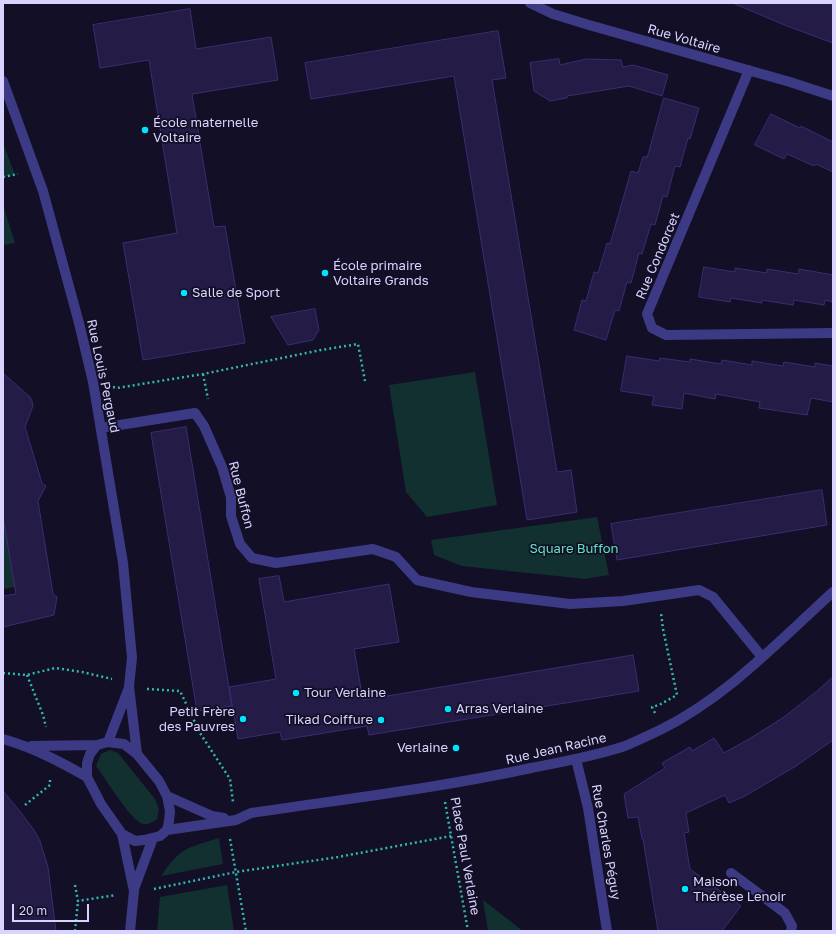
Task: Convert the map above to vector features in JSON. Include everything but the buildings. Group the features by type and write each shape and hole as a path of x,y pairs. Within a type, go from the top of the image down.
{"street":[{"name":"Rue Voltaire","path":"530,3 560,16 749,70 833,96"},
{"name":"Rue Condorcet","path":"749,70 647,314 652,328 666,335 833,333"},
{"name":"Rue Louis Pergaud","path":"3,81 43,191 79,323 93,382 123,563 132,658 130,686 137,754"},
{"name":"Rue Buffon","path":"101,428 195,413 204,426 222,467 230,497 231,516 240,544 252,558 276,563 373,549 396,557 417,580 471,592 570,604 623,601 659,595"},
{"path":"659,595 699,590 713,597 762,657"},
{"name":"Rue Jean Racine","path":"167,830 236,820 251,812 442,785 508,773 576,759 625,746 661,729 697,709 735,682 833,592"},
{"name":"Rue Louis Pergaud","path":"108,742 123,708 130,686"},
{"path":"3,740 25,746 50,756 87,776"},
{"path":"25,746 97,745 108,742 124,744 137,754 159,781 167,796 170,811 169,821 167,830 160,836 153,838 135,841 122,834"},
{"path":"97,745 90,754 86,763 87,776 101,804 122,834 134,891"},
{"name":"Rue Charles Péguy","path":"576,759 588,808 608,931"},
{"path":"167,796 212,816 236,820"},
{"path":"130,931 134,891 153,838"},
{"path":"731,874 785,913 792,926 791,931"}],"path":[{"path":"93,382 117,388 203,374 358,344 365,381"},
{"path":"203,374 209,402"},
{"path":"659,595 663,629 677,695 659,705 652,707 661,729"},
{"name":"Place Paul Verlaine","path":"442,785 468,931"},
{"path":"236,820 229,836 246,931"},
{"path":"78,901 160,888 236,872 338,857 451,836"},
{"path":"75,885 78,901 75,931"}],"green space":[{"path":"3,143 15,175 3,177"},
{"path":"3,205 15,243 3,245"},
{"path":"475,372 497,505 427,517 406,492 389,385"},
{"path":"3,517 15,587 3,589"},
{"name":"Square Buffon","path":"597,517 609,575 585,579 462,566 434,555 431,540"},
{"path":"110,750 118,753 155,799 159,809 157,819 147,824 143,824 138,821 118,798 96,766 101,754"},
{"path":"219,838 223,864 161,876 174,859 186,850"},
{"path":"227,885 234,931 157,931 160,897"},
{"path":"483,900 523,931 488,931"}],"place":[{"name":"École maternelle Voltaire","path":"145,130"},
{"name":"École primaire Voltaire Grands","path":"325,273"},
{"name":"Salle de Sport","path":"184,293"},
{"name":"Tour Verlaine","path":"296,693"},
{"name":"Arras Verlaine","path":"448,709"},
{"name":"Petit Frère des Pauvres","path":"243,719"},
{"name":"Tikad Coiffure","path":"381,720"},
{"name":"Verlaine","path":"456,748"},
{"name":"Maison Thérèse Lenoir","path":"685,889"}]}
